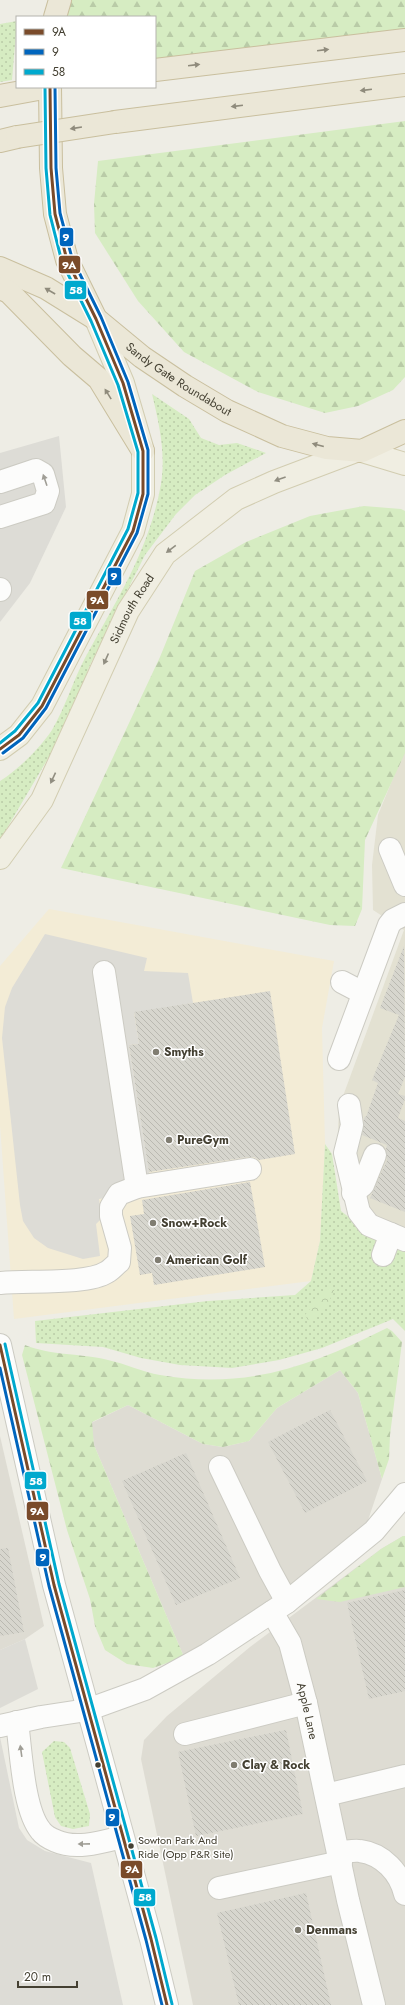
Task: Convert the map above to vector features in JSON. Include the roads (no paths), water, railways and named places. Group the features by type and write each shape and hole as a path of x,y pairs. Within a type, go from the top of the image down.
{"highway":[{"path":"56,16 60,0"},
{"path":"156,70 405,40"},
{"path":"9,139 115,122 405,85"},
{"path":"7,95 45,88"},
{"name":"Sandy Gate Roundabout","path":"50,88 51,168 55,214 67,260 96,318 142,357 185,386 227,411 282,436 327,448 359,451"},
{"path":"0,268 46,288 96,318"},
{"path":"0,288 10,292 72,356 99,379 143,451"},
{"path":"359,451 405,431"}],"main road":[{"path":"0,748 19,735 42,706 133,531 143,494 143,451 123,383 96,318"},
{"path":"359,451 405,464"},
{"name":"Sidmouth Road","path":"0,858 42,800 128,611 165,554 236,499 274,482 359,451"}],"street":[{"path":"0,482 36,470 43,474 48,491 44,503 1,513"},
{"path":"390,850 405,886"},
{"path":"339,1059 389,926 393,920 405,914"},
{"path":"104,972 137,1187"},
{"path":"342,982 363,993"},
{"path":"349,1105 352,1125 345,1153 358,1212 363,1220 369,1225 398,1237 383,1255"},
{"path":"353,1193 363,1185 374,1155"},
{"path":"0,1283 22,1280 72,1280 95,1277 108,1272 119,1262 120,1248 111,1216 111,1207 119,1194 137,1187 250,1169"},
{"path":"0,1345 54,1585 87,1710 151,1939 167,2005"},
{"name":"Apple Lane","path":"220,1467 270,1571 306,1703 348,1900 374,2005"},
{"path":"122,1837 95,1844 71,1844 57,1842 41,1832 33,1818 8,1724 87,1710 145,1689 208,1654 279,1607 374,1531 405,1494"},
{"path":"374,1531 405,1517"},
{"path":"185,1734 306,1703"},
{"path":"326,1795 405,1776"},
{"path":"219,1888 280,1875 360,1851 375,1856 387,1864 396,1874 402,1884 405,1894"}],"place":[{"name":"Smyths","path":"156,1052"},
{"name":"PureGym","path":"169,1140"},
{"name":"Snow+Rock","path":"153,1223"},
{"name":"American Golf","path":"158,1260"},
{"name":"Clay & Rock","path":"234,1765"},
{"name":"Sowton Park And Ride (Opp P&R Site)","path":"131,1846"},
{"name":"Denmans","path":"298,1930"}]}
